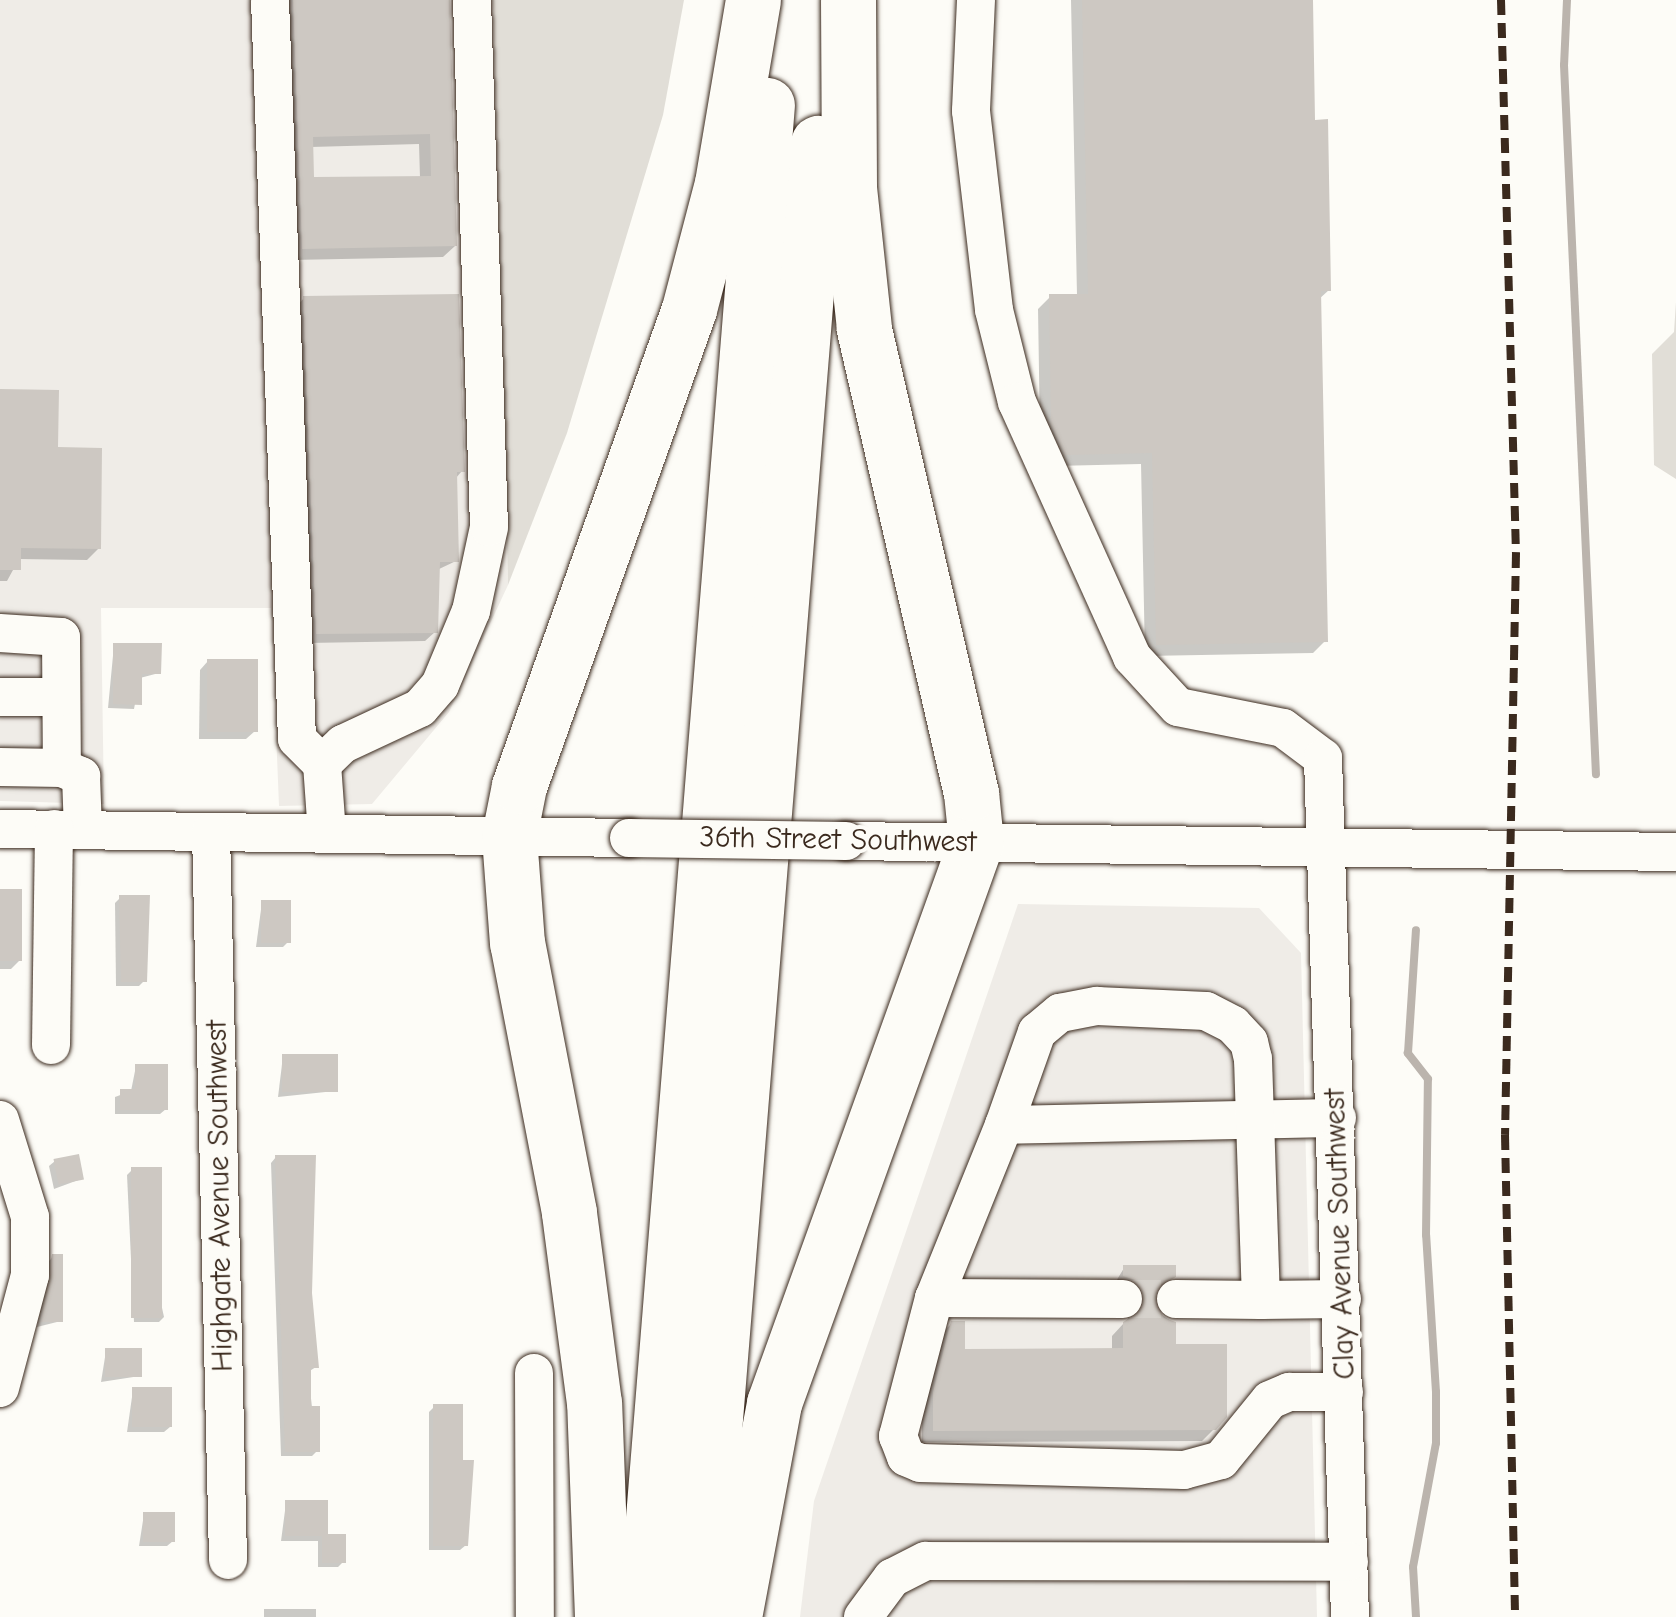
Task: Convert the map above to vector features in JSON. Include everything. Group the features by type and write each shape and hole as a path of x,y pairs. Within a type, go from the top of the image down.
{"highway":[{"path":"602,1617 594,1403 569,1212 517,944 509,836 519,786 689,309 718,201 753,0"},
{"path":"645,1617 776,0"},
{"path":"699,1617 830,0"},
{"path":"734,1617 774,1403 976,842 972,793 864,328 850,204 848,0"}],"street":[{"path":"270,0 297,739 322,764 327,834"},
{"path":"322,764 343,744 420,708 440,685 472,610 489,527 472,0"},
{"name":"Clay Avenue Southwest","path":"976,0 970,111 994,310 1017,402 1132,657 1178,706 1282,728 1323,758 1330,851 1350,1617"},
{"path":"0,633 60,635 62,768"},
{"path":"0,696 61,697"},
{"path":"0,767 62,768 82,776 68,830 51,1045"},
{"name":"36th Street Southwest","path":"0,828 1330,851 1676,852"},
{"name":"Highgate Avenue Southwest","path":"211,832 228,1560"},
{"path":"1261,1300 1249,1042 1233,1025 1180,1006 1097,1006 1060,1013 1037,1032 934,1298 898,1424 902,1450 920,1463 1202,1468 1240,1444 1270,1400 1289,1392 1344,1392"},
{"path":"1004,1125 1337,1118"},
{"path":"0,1120 20,1174 30,1256 20,1334 2,1380"},
{"path":"934,1298 1123,1299"},
{"path":"1176,1299 1342,1299"},
{"path":"534,1373 535,1617"},
{"path":"863,1617 892,1578 926,1561 1349,1562"}],"shaded area":[{"path":"0,0 493,0 508,585 449,712 372,804 279,806 271,608 101,608 104,804 0,801"},
{"path":"493,0 684,0 663,115 567,433 508,585"},
{"path":"1676,302 1676,479 1654,465 1652,354 1674,332"},
{"path":"1018,904 1259,908 1301,953 1317,1617 800,1617 814,1501"}],"building":[{"path":"293,0 450,0 457,246 302,249","holes":["430,134 431,176 314,177 313,137"]},
{"path":"1082,0 1313,0 1315,120 1328,119 1331,291 1321,291 1328,642 1156,645 1152,453 1065,455 1051,424 1049,294 1088,294"},
{"path":"459,294 465,472 457,472 459,562 440,562 438,633 316,634 303,296"},
{"path":"0,389 59,390 58,447 102,448 101,549 21,548 21,570 0,570"},
{"path":"113,643 162,643 161,674 142,674 142,705 113,704"},
{"path":"207,659 258,659 258,732 207,732"},
{"path":"0,889 22,889 22,961 0,961"},
{"path":"119,895 150,895 147,982 121,982"},
{"path":"261,900 291,900 291,943 261,943"},
{"path":"282,1054 338,1054 338,1092 282,1092"},
{"path":"135,1064 168,1064 168,1110 120,1110 120,1089 135,1089"},
{"path":"79,1154 84,1180 58,1184 53,1159"},
{"path":"275,1155 316,1155 312,1293 319,1368 311,1368 311,1406 320,1406 320,1452 285,1452"},
{"path":"131,1167 162,1167 162,1318 131,1318"},
{"path":"52,1254 63,1254 63,1322 41,1322"},
{"path":"1123,1265 1176,1265 1176,1277 1157,1287 1154,1300 1164,1318 1176,1322 1176,1344 1227,1344 1227,1417 1216,1430 933,1431 933,1392 951,1321 965,1321 965,1349 1123,1348 1123,1322 1142,1311 1145,1298 1135,1280 1123,1276"},
{"path":"105,1348 142,1348 142,1377 105,1377"},
{"path":"132,1387 172,1387 172,1427 132,1427"},
{"path":"433,1404 463,1404 463,1460 474,1460 468,1546 433,1546"},
{"path":"285,1500 328,1500 328,1534 346,1534 346,1563 322,1563 322,1536 285,1536"},
{"path":"143,1512 175,1512 175,1542 143,1542"}],"waterway":[{"path":"1567,0 1564,65 1596,774"},
{"path":"1416,930 1408,1053 1428,1079 1426,1235 1436,1443 1413,1567 1416,1617"}],"tunnel":[{"path":"1123,1299 1176,1299"}],"railway":[{"path":"1501,0 1516,553 1505,1135 1515,1617"}]}
